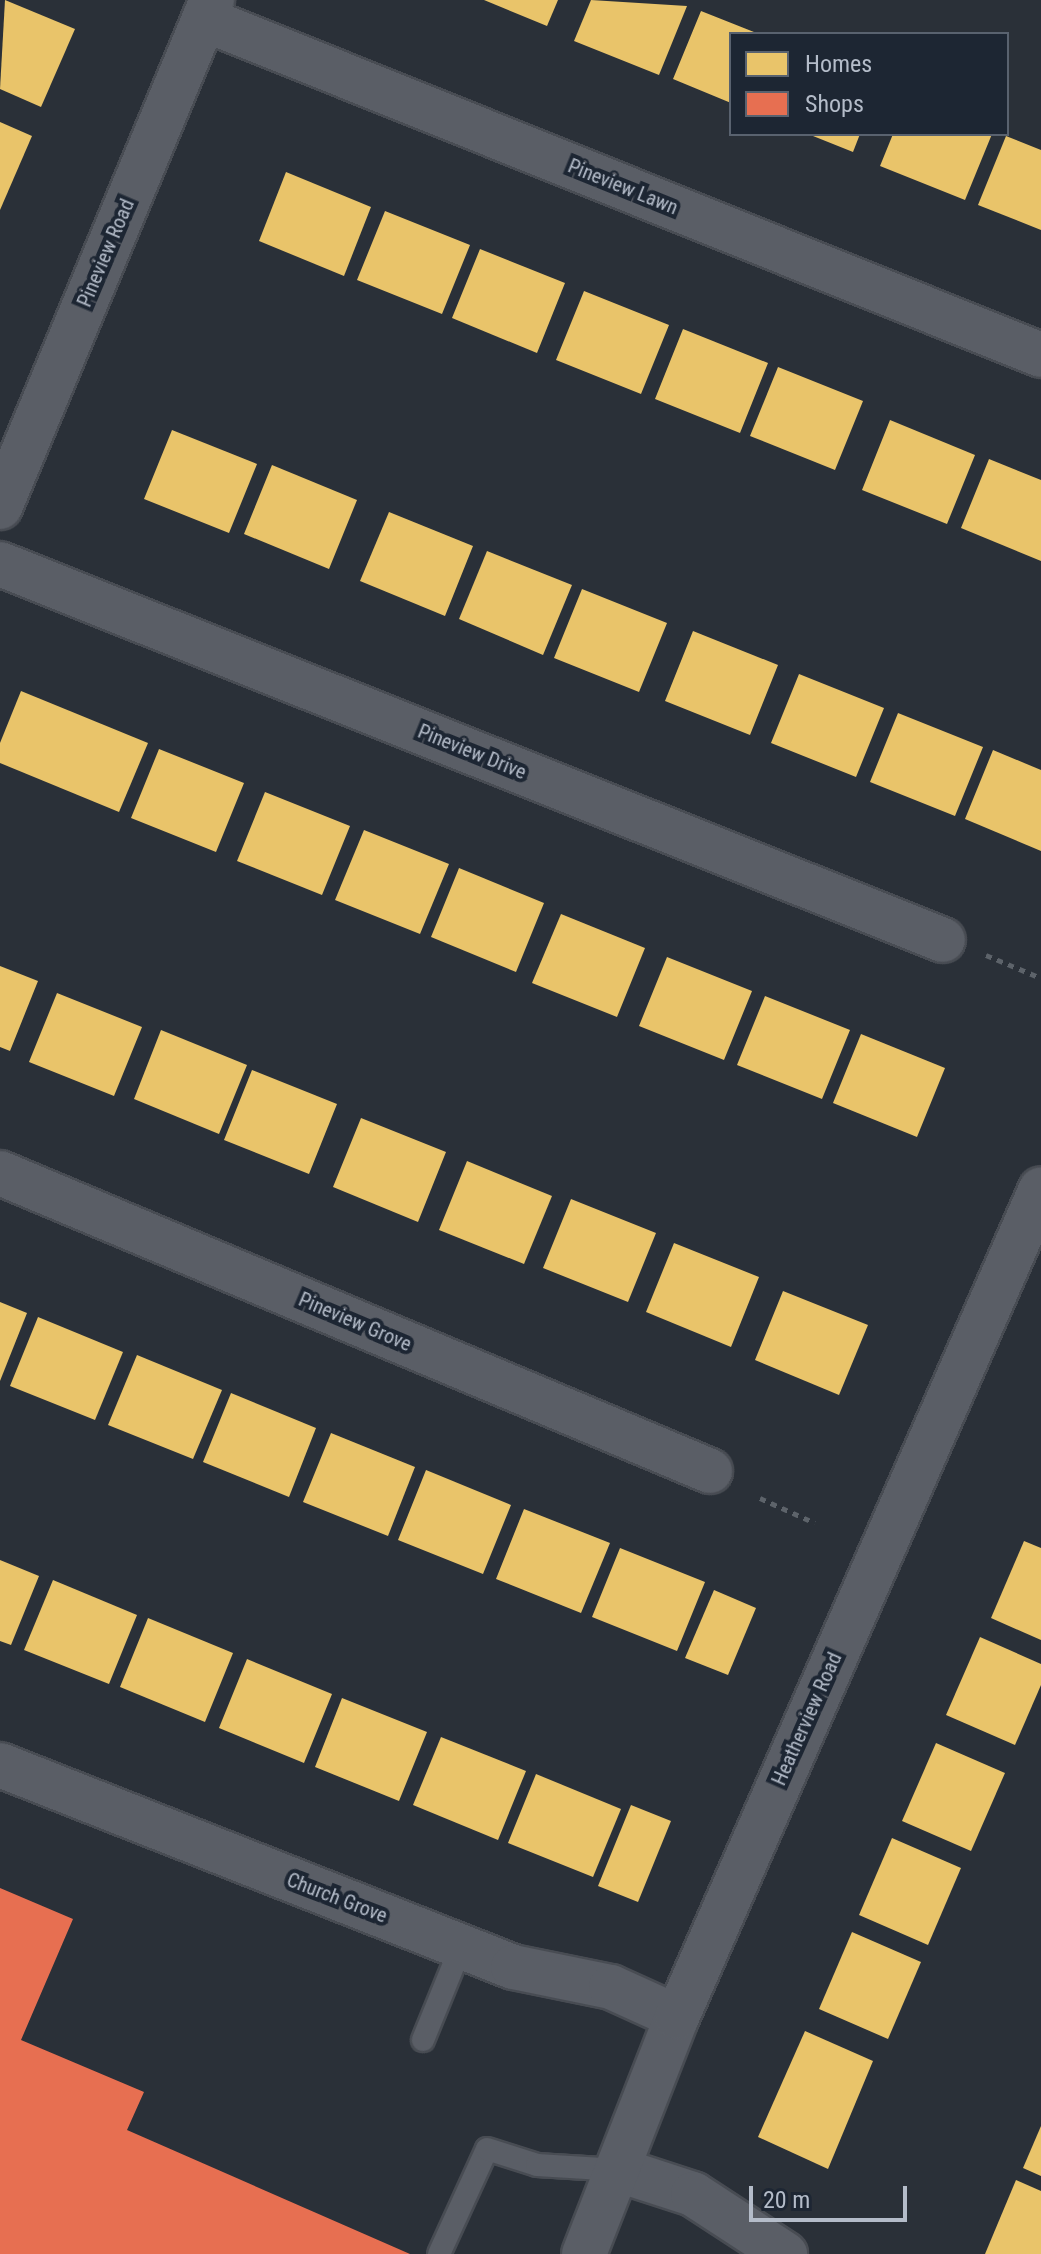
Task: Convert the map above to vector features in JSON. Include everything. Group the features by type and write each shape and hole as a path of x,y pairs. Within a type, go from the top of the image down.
{"street":[{"name":"Pineview Lawn","path":"208,10 1041,355"},
{"name":"Pineview Road","path":"0,507 208,10"},
{"name":"Pineview Drive","path":"0,564 943,940"},
{"name":"Pineview Grove","path":"0,1173 710,1471"},
{"name":"Heatherview Road","path":"584,2254 677,2017 1041,1189"},
{"name":"Church Grove","path":"0,1765 513,1967 611,1987 677,2017"},
{"path":"619,2170 693,2194 785,2254"}],"lane":[{"path":"423,2040 461,1947"},
{"path":"439,2254 487,2149 537,2165 619,2170"}],"path":[{"path":"985,955 1041,978"},
{"path":"760,1498 815,1523"}],"building: Homes":[{"path":"5,0 75,29 41,107 0,89"},
{"path":"484,0 558,0 547,26"},
{"path":"591,0 687,6 659,75 574,41"},
{"path":"701,11 754,32 729,32 729,102 673,79"},
{"path":"0,122 32,136 0,210"},
{"path":"813,136 859,136 853,152"},
{"path":"892,136 991,136 965,200 880,166"},
{"path":"1006,136 1041,150 1041,230 978,205"},
{"path":"286,172 371,207 344,276 259,241"},
{"path":"385,211 470,245 442,314 357,280"},
{"path":"480,249 565,283 537,353 452,318"},
{"path":"584,291 669,325 641,394 556,360"},
{"path":"683,329 768,363 740,433 655,399"},
{"path":"778,367 863,401 835,470 750,436"},
{"path":"890,420 975,455 947,524 862,490"},
{"path":"172,430 257,464 229,533 144,499"},
{"path":"989,459 1041,480 1041,561 961,528"},
{"path":"272,465 357,500 329,569 244,534"},
{"path":"389,512 473,546 445,616 360,581"},
{"path":"487,551 572,585 543,655 459,619"},
{"path":"582,589 667,623 639,692 554,658"},
{"path":"693,631 778,665 750,735 665,701"},
{"path":"799,674 884,708 856,777 771,743"},
{"path":"21,691 148,743 119,812 0,763 0,743"},
{"path":"898,713 983,747 955,816 870,782"},
{"path":"159,749 244,783 216,852 131,818"},
{"path":"993,750 1041,770 1041,851 965,819"},
{"path":"265,792 350,826 322,895 237,861"},
{"path":"364,830 449,864 420,934 335,900"},
{"path":"459,868 544,903 516,972 431,937"},
{"path":"561,914 645,948 617,1017 532,983"},
{"path":"667,957 752,991 724,1060 639,1026"},
{"path":"0,966 38,981 10,1051 0,1047"},
{"path":"57,993 142,1027 114,1096 29,1062"},
{"path":"765,996 850,1030 822,1099 737,1065"},
{"path":"161,1030 247,1065 219,1134 134,1099"},
{"path":"861,1034 945,1068 917,1137 833,1103"},
{"path":"252,1070 337,1104 309,1174 224,1140"},
{"path":"361,1118 446,1152 418,1222 333,1187"},
{"path":"467,1161 552,1196 524,1264 439,1230"},
{"path":"571,1199 656,1233 628,1302 543,1268"},
{"path":"674,1243 759,1277 731,1347 646,1312"},
{"path":"783,1291 868,1325 839,1395 755,1360"},
{"path":"0,1302 27,1313 0,1381"},
{"path":"38,1317 123,1352 95,1420 10,1386"},
{"path":"137,1355 222,1390 193,1459 108,1425"},
{"path":"231,1393 316,1428 289,1497 203,1462"},
{"path":"331,1433 415,1467 388,1536 303,1502"},
{"path":"426,1470 511,1505 483,1574 398,1540"},
{"path":"524,1509 610,1543 581,1613 496,1579"},
{"path":"1024,1541 1041,1548 1041,1640 991,1618"},
{"path":"620,1548 705,1582 677,1651 592,1617"},
{"path":"0,1560 39,1576 11,1645 0,1641"},
{"path":"53,1580 137,1615 109,1684 24,1650"},
{"path":"714,1590 756,1608 728,1675 685,1658"},
{"path":"148,1618 233,1653 205,1722 120,1687"},
{"path":"980,1637 1041,1664 1041,1685 1015,1745 946,1715"},
{"path":"247,1659 332,1694 304,1763 219,1728"},
{"path":"342,1698 427,1732 399,1801 315,1767"},
{"path":"441,1737 526,1771 498,1840 413,1805"},
{"path":"936,1743 1005,1773 971,1851 902,1821"},
{"path":"536,1774 621,1809 593,1877 508,1843"},
{"path":"631,1805 671,1821 638,1902 598,1886"},
{"path":"892,1838 961,1868 928,1945 859,1915"},
{"path":"852,1932 921,1962 888,2039 819,2009"},
{"path":"805,2031 873,2061 828,2169 758,2137"},
{"path":"1041,2126 1041,2176 1023,2168"},
{"path":"1016,2180 1041,2191 1041,2254 985,2254"}],"building: Shops":[{"path":"0,1888 73,1919 21,2040 144,2092 127,2130 410,2254 0,2254"}]}
